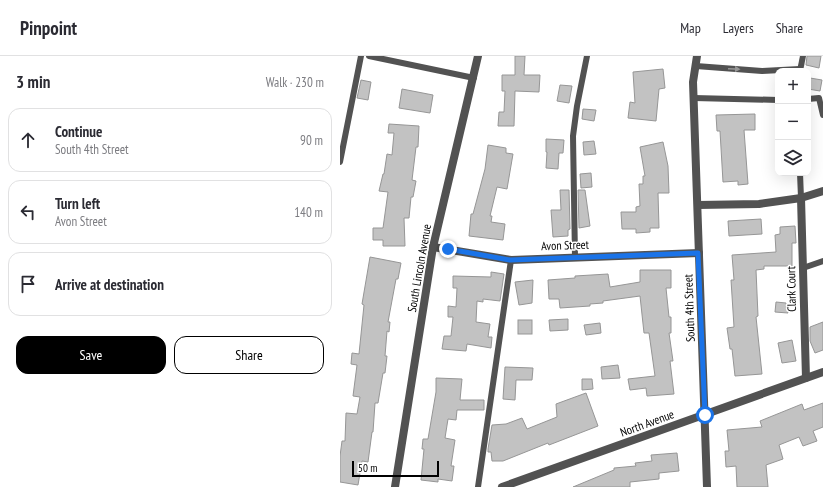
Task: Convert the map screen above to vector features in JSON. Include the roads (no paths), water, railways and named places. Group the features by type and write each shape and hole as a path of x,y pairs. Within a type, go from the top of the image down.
{"street":[{"name":"South Lincoln Avenue","path":"396,487 433,247 478,56"},
{"name":"South 4th Street","path":"697,56 693,82 707,487"},
{"path":"698,206 759,204 801,198 823,191"},
{"name":"Clark Court","path":"801,198 806,378"},
{"name":"Avon Street","path":"433,247 510,260 698,253"},
{"name":"North Avenue","path":"502,487 823,372"},
{"path":"528,478 528,487"}],"lane":[{"path":"340,162 360,56"},
{"path":"369,56 474,78"},
{"path":"575,257 573,136 577,106 587,56"},
{"path":"800,68 803,56"},
{"path":"696,66 775,71"},
{"path":"694,98 775,100"},
{"path":"811,99 819,98 823,115"},
{"path":"800,176 801,198"},
{"path":"478,487 510,260"},
{"path":"803,268 823,261"}]}
